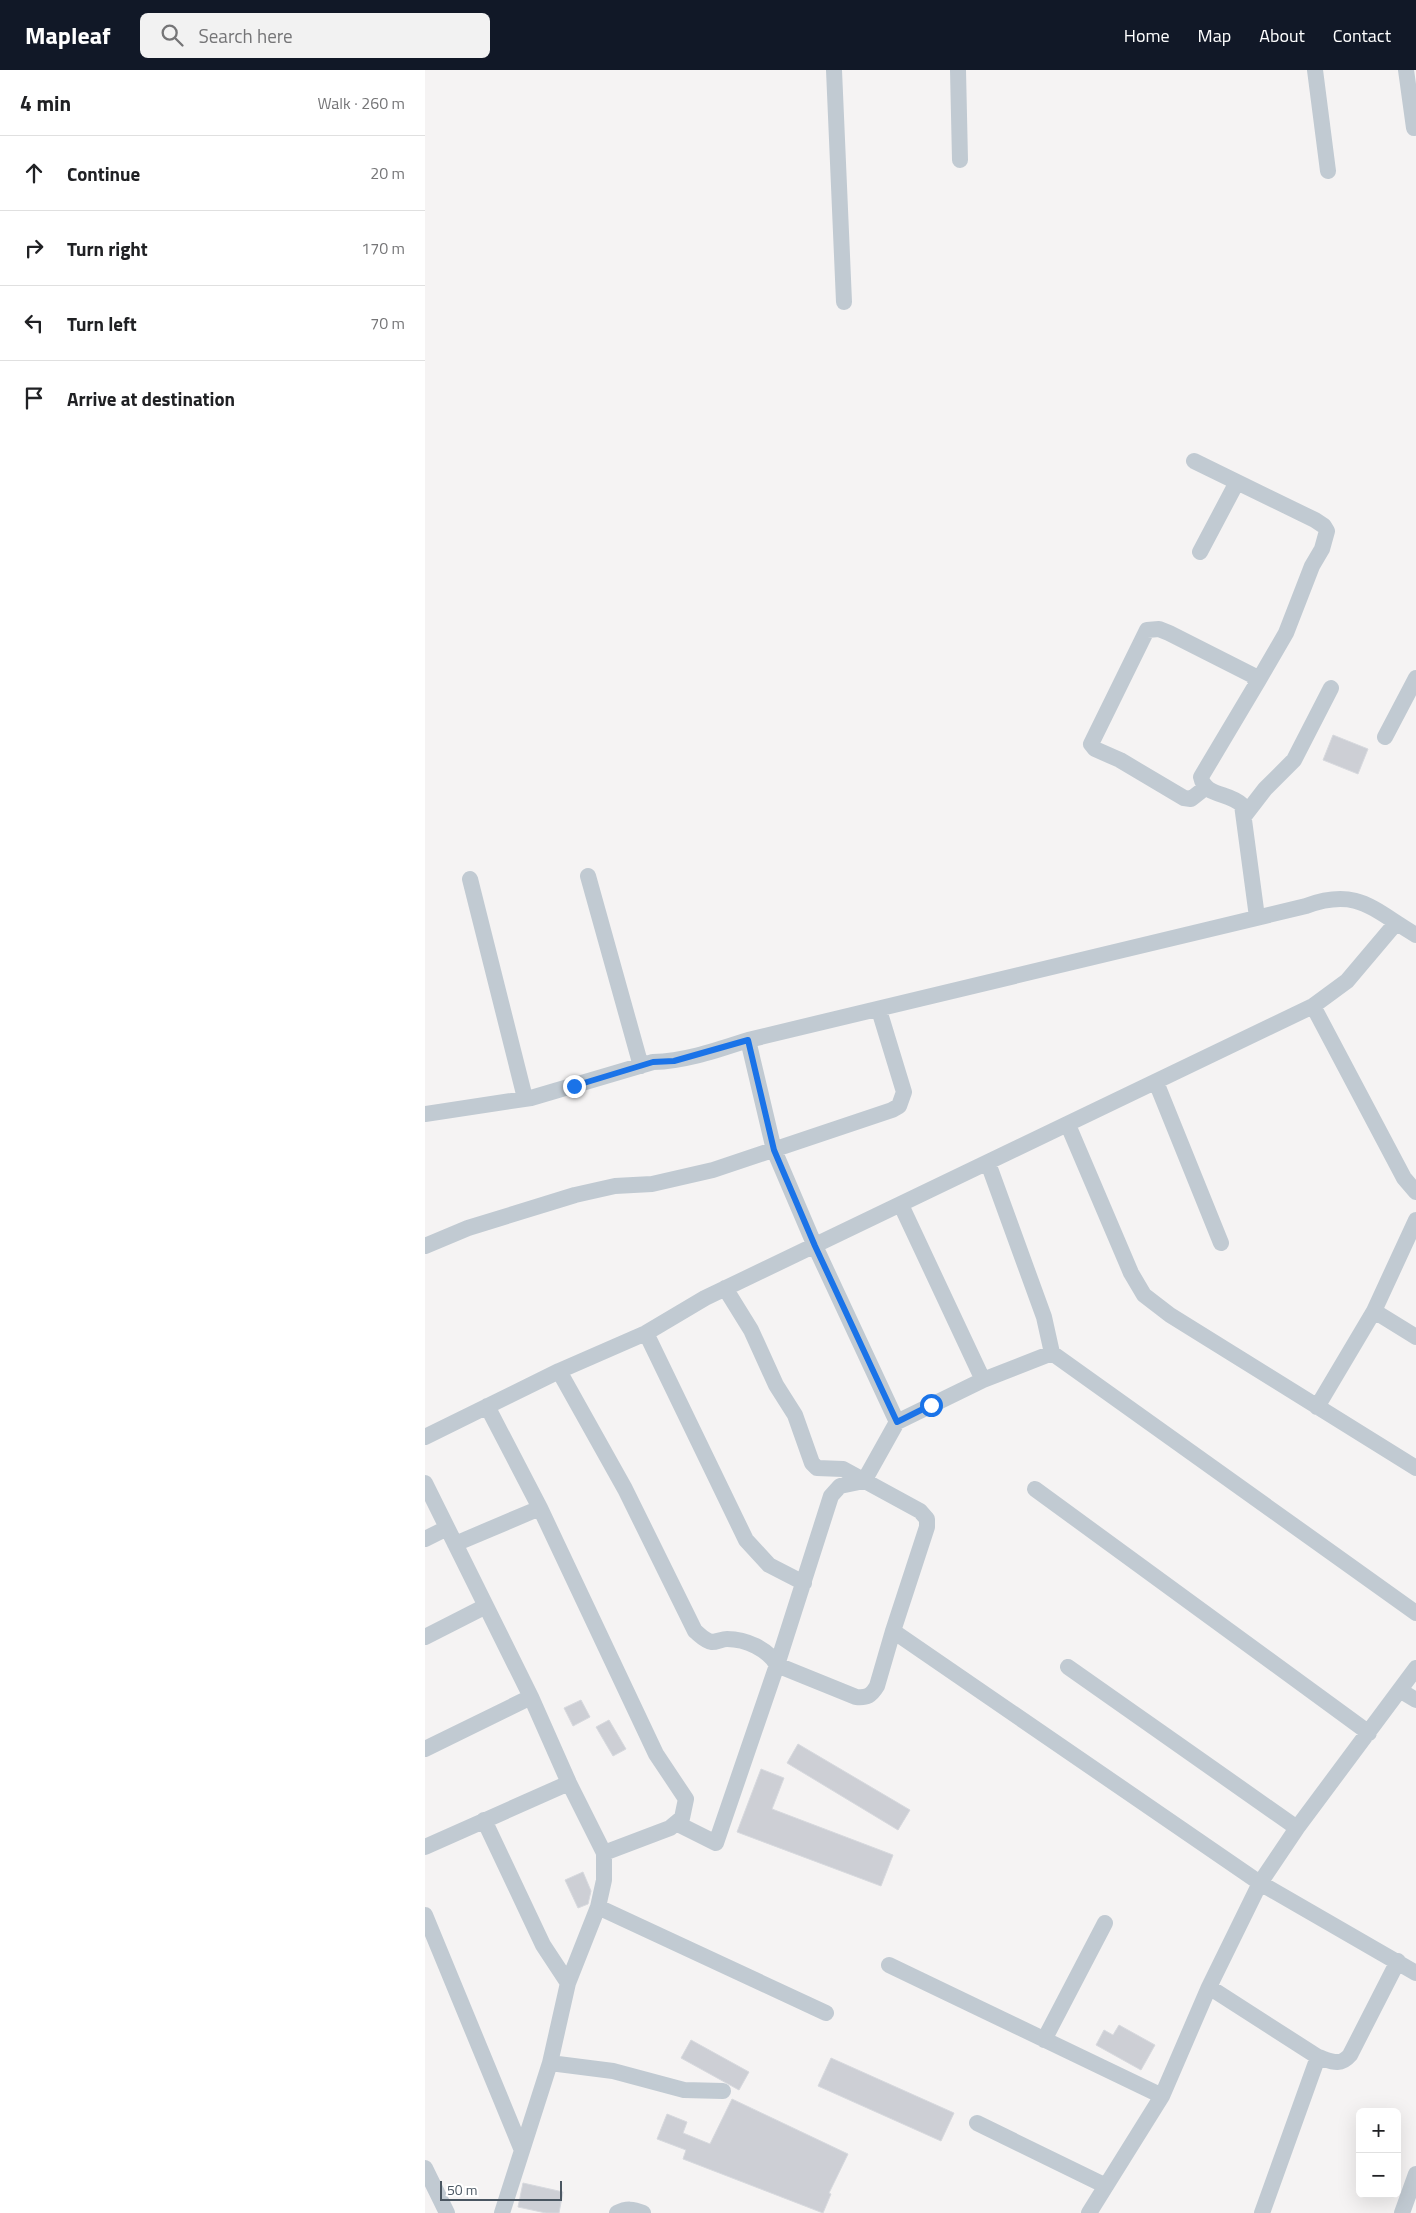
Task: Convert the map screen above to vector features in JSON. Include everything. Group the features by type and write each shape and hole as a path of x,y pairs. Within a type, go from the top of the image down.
{"street":[{"path":"834,70 844,302"},
{"path":"958,70 960,160"},
{"path":"1315,70 1328,171"},
{"path":"1406,70 1414,128"},
{"path":"1194,461 1315,520 1324,526 1327,531 1322,548 1309,574 1285,633 1201,777 1205,788 1237,800 1242,805 1245,815 1257,917"},
{"path":"1201,552 1237,482"},
{"path":"1205,788 1191,799 1184,798 1119,760 1095,749 1091,744 1147,630 1159,629 1169,633 1252,675 1257,683"},
{"path":"1385,737 1416,678"},
{"path":"1245,815 1265,789 1294,760 1331,688"},
{"path":"588,876 641,1066"},
{"path":"470,879 525,1098"},
{"path":"425,1114 525,1098 653,1062 674,1061 748,1040 1306,906 1327,898 1341,897 1357,900 1416,935"},
{"path":"425,1438 559,1371 646,1333 725,1288 1313,1006 1347,981 1396,923"},
{"path":"1313,1006 1405,1178 1416,1192"},
{"path":"425,1246 468,1228 575,1195 615,1186 651,1184 713,1170 899,1106 904,1092 879,1010"},
{"path":"748,1040 774,1150 815,1246 897,1422"},
{"path":"1156,1082 1221,1243"},
{"path":"1068,1125 1131,1273 1144,1295 1170,1315 1416,1468"},
{"path":"988,1163 1044,1317 1052,1353 1416,1612"},
{"path":"901,1205 983,1380"},
{"path":"1317,1407 1374,1311 1416,1220"},
{"path":"559,1371 625,1489 695,1631 703,1638 712,1642 737,1639 765,1650 773,1656 777,1665 857,1697 866,1698 872,1694 877,1686 927,1527 927,1519 920,1511 843,1469 817,1468 812,1463 795,1415 776,1386 751,1330 725,1288"},
{"path":"1374,1311 1416,1337"},
{"path":"646,1333 747,1540 769,1565 804,1583"},
{"path":"676,1823 716,1843 777,1665 831,1496 840,1486 864,1481 897,1422 983,1380 1052,1353"},
{"path":"487,1406 540,1508 656,1754 686,1799 682,1818 670,1828 603,1853"},
{"path":"425,1484 531,1697 603,1853 604,1880 597,1906 568,1983 550,2064 521,2148 502,2213"},
{"path":"1035,1489 1369,1733"},
{"path":"455,1544 540,1508"},
{"path":"425,1539 447,1528"},
{"path":"425,1637 486,1606"},
{"path":"893,1631 1260,1883 1416,1973"},
{"path":"1068,1668 1297,1828"},
{"path":"1089,2213 1162,2096 1209,1987 1260,1883 1297,1828 1401,1691 1416,1668"},
{"path":"1401,1691 1416,1700"},
{"path":"425,1749 531,1697"},
{"path":"425,1847 569,1782"},
{"path":"483,1820 543,1945 568,1983"},
{"path":"597,1906 826,2013"},
{"path":"425,1915 521,2148"},
{"path":"1044,2040 1105,1923"},
{"path":"1209,1987 1317,2056 1335,2063 1341,2063 1350,2055 1398,1961"},
{"path":"889,1965 1162,2096"},
{"path":"1262,2213 1317,2056"},
{"path":"550,2064 613,2071 684,2090 723,2091"},
{"path":"977,2123 1106,2186"},
{"path":"425,2168 430,2191 447,2213"},
{"path":"1402,2213 1416,2174"},
{"path":"617,2213 625,2209 634,2209 643,2213"}],"building":[{"path":"1333,735 1368,749 1358,774 1323,760"},
{"path":"581,1700 590,1717 573,1726 564,1708"},
{"path":"609,1720 626,1749 613,1756 596,1727"},
{"path":"798,1744 910,1810 898,1830 787,1763"},
{"path":"761,1769 784,1778 772,1809 893,1855 881,1886 737,1832"},
{"path":"583,1872 591,1891 588,1904 578,1908 565,1880"},
{"path":"1119,2025 1155,2045 1141,2070 1096,2045 1104,2030 1113,2035"},
{"path":"691,2040 749,2072 739,2090 681,2058"},
{"path":"831,2058 954,2113 941,2141 818,2086"},
{"path":"732,2099 848,2154 829,2193 831,2194 823,2213 683,2159 686,2150 657,2139 667,2114 687,2122 683,2133 710,2144"},
{"path":"523,2183 563,2192 559,2213 546,2213 518,2207"}],"route":[{"path":"574,1086 653,1062 674,1061 748,1040 774,1150 815,1246 897,1422 931,1405"}]}
